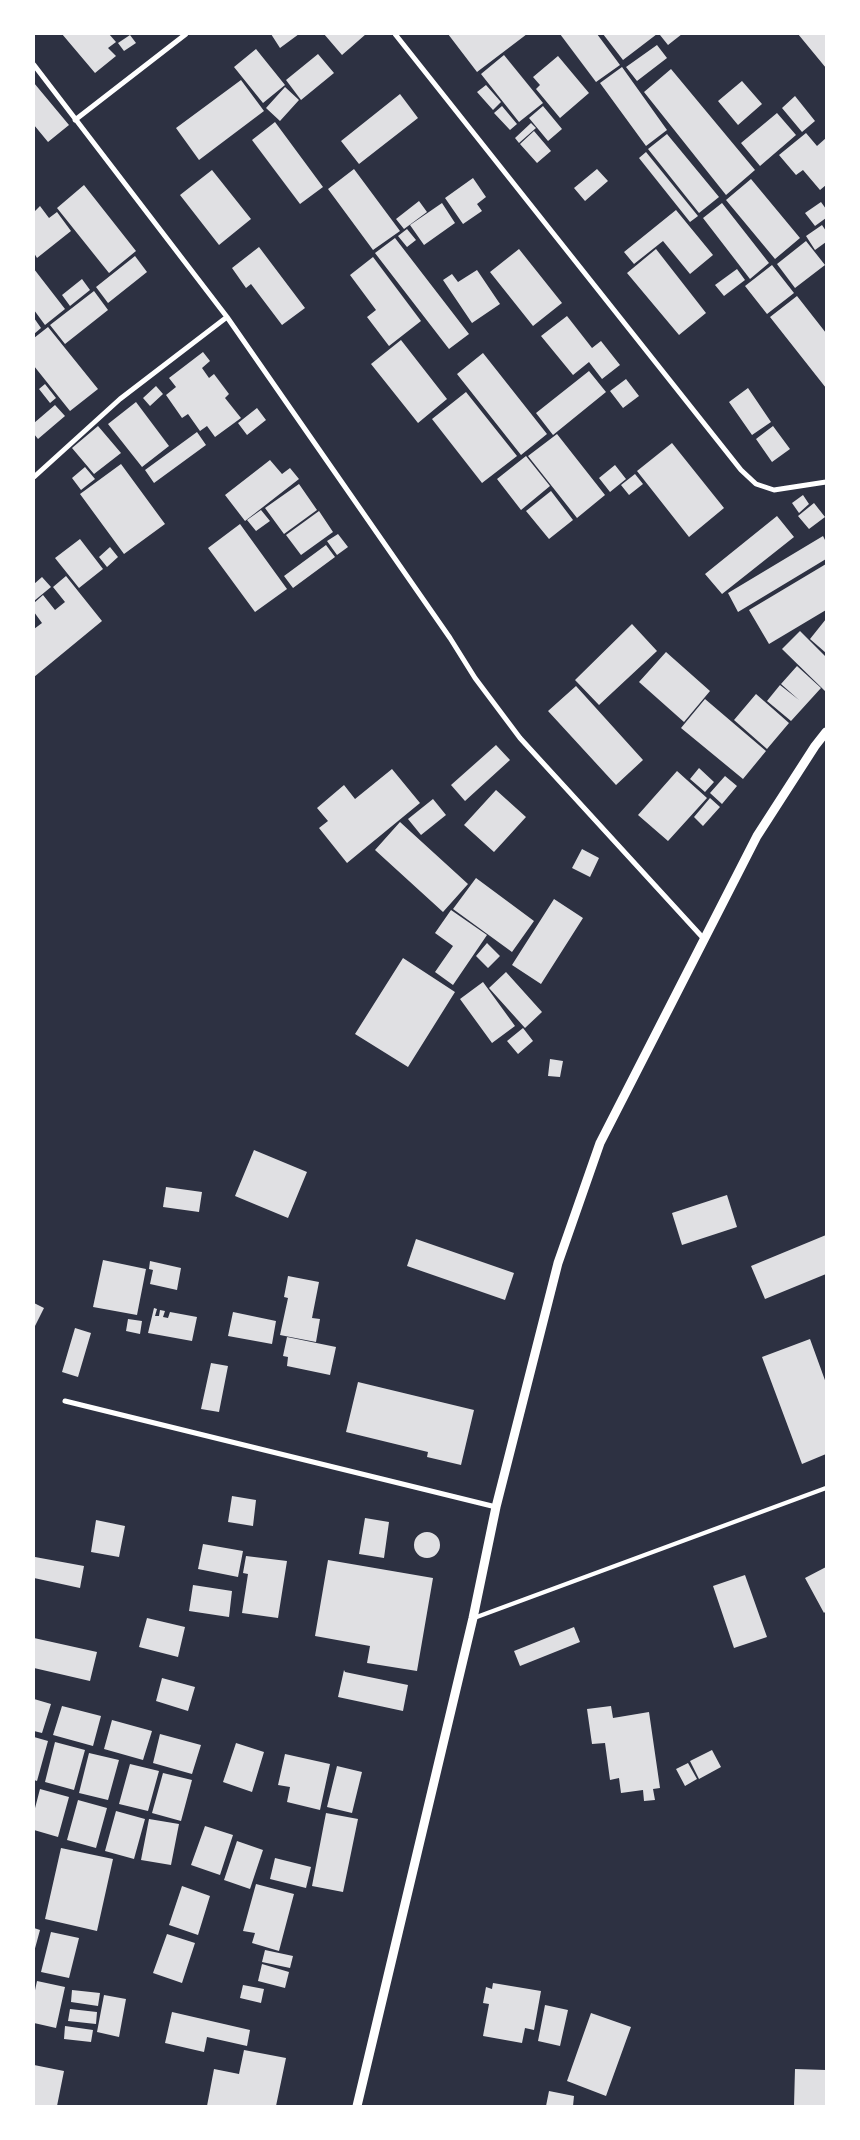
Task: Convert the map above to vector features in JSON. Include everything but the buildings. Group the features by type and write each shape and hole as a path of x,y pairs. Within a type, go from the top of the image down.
{"street":[{"path":"75,120 186,34"},
{"path":"395,34 741,470 756,484 774,490 826,482"},
{"path":"34,66 226,317 450,638 475,678 520,738 704,939"},
{"path":"34,477 120,399 226,317"},
{"path":"356,2106 474,1618 496,1507 558,1263 600,1143 756,836 826,732"},
{"path":"65,1401 496,1507"}],"lane":[{"path":"474,1618 826,1488"}]}
